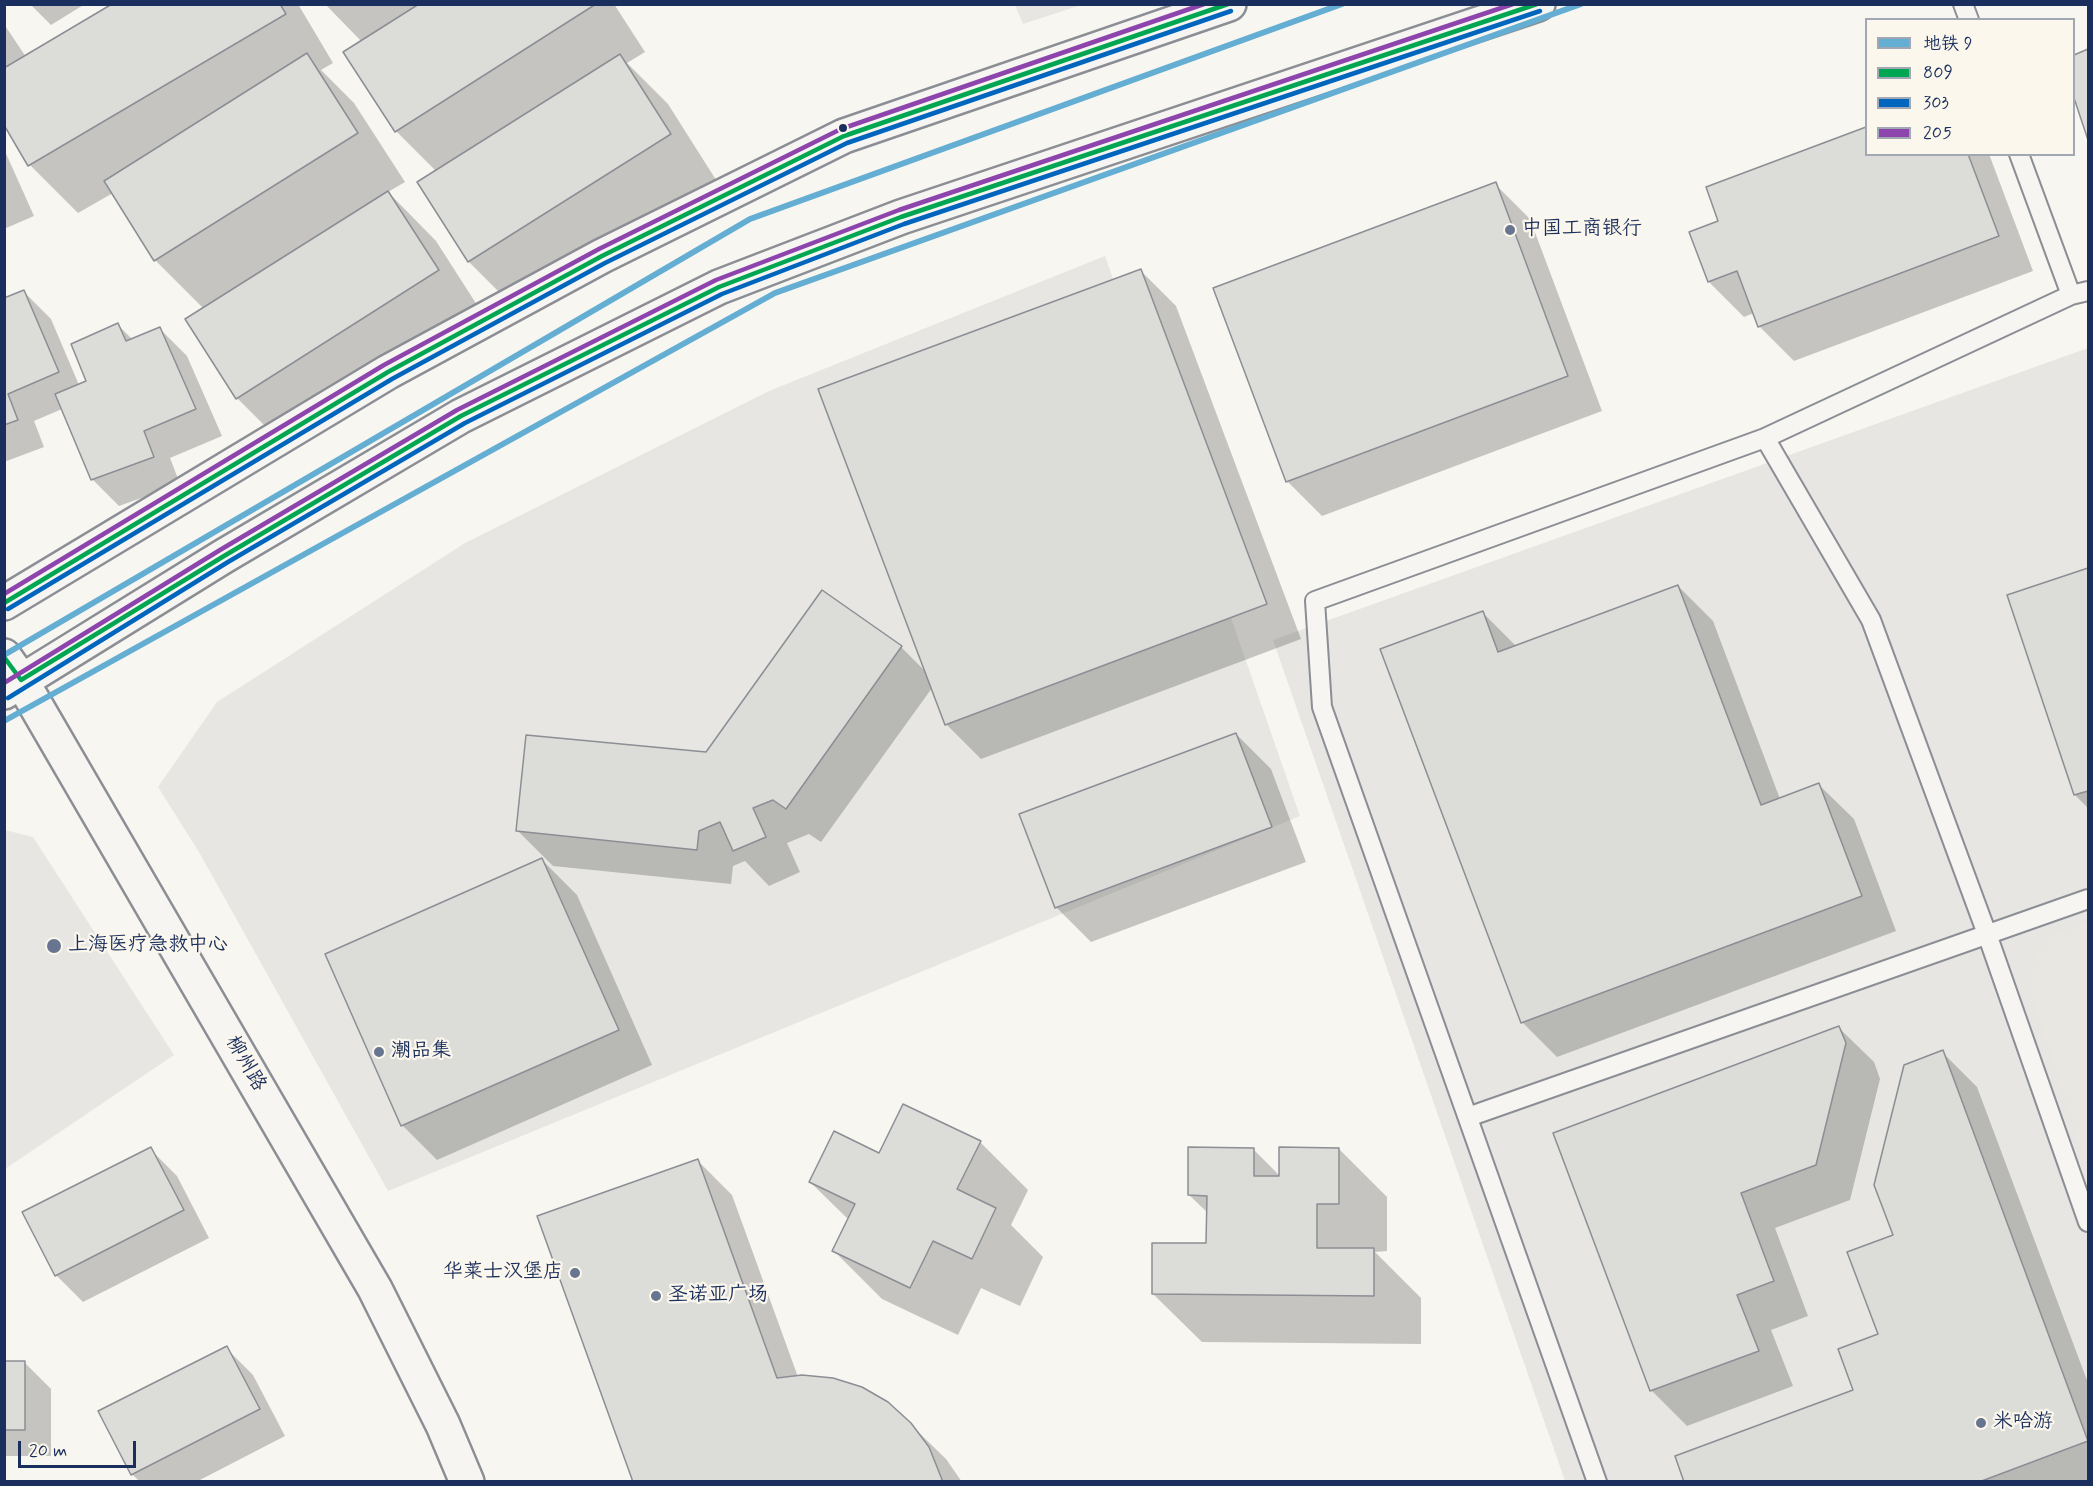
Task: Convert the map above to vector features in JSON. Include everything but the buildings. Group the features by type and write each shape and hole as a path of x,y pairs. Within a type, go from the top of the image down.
{"main road":[{"path":"4,603 388,372 602,256 844,136 1229,4"},
{"path":"10,676 224,556 461,416 719,287 901,217 1538,4"},
{"name":"柳州路","path":"10,676 375,1289 443,1425 467,1482"}],"lane":[{"path":"1597,1482 1322,707 1315,601 1765,438 2080,293 2020,156"},
{"path":"1765,438 1871,620 1987,934 2088,1222"},
{"path":"1468,1117 2088,899"}],"shaded area":[{"path":"1015,5 1081,5 1023,24"},
{"path":"1105,256 1300,816 388,1191 199,852 158,787 217,702 465,543 769,391"},
{"path":"2088,348 2088,1481 1565,1481 1273,640"},
{"name":"上海医疗急救中心","path":"5,830 33,837 174,1055 5,1169"},
{"path":"2088,923 2088,1169 2032,997 2030,969 2048,936"}],"metro line":[{"name":"9","path":"4,655 750,219 1342,4"},
{"name":"9","path":"4,721 775,293 1581,4"}],"transit line":[{"name":"205","path":"4,594 384,365 599,249 841,129 1204,4"},
{"name":"809","path":"4,603 388,372 602,256 844,136 1228,4"},
{"name":"205","path":"4,683 220,550 457,410 716,280 899,210 1513,4"},
{"name":"809","path":"4,657 21,680 224,556 461,416 719,287 901,217 1537,4"},
{"name":"303","path":"8,609 392,379 605,263 847,143 1231,11"},
{"name":"303","path":"8,698 228,562 465,423 722,294 904,224 1540,11"}],"place":[{"name":"中国工商银行","path":"1510,230"},
{"name":"上海医疗急救中心","path":"54,946"},
{"name":"潮品集","path":"379,1052"},
{"name":"华莱士汉堡店","path":"575,1273"},
{"name":"圣诺亚广场","path":"656,1296"},
{"name":"米哈游","path":"1981,1423"}]}
